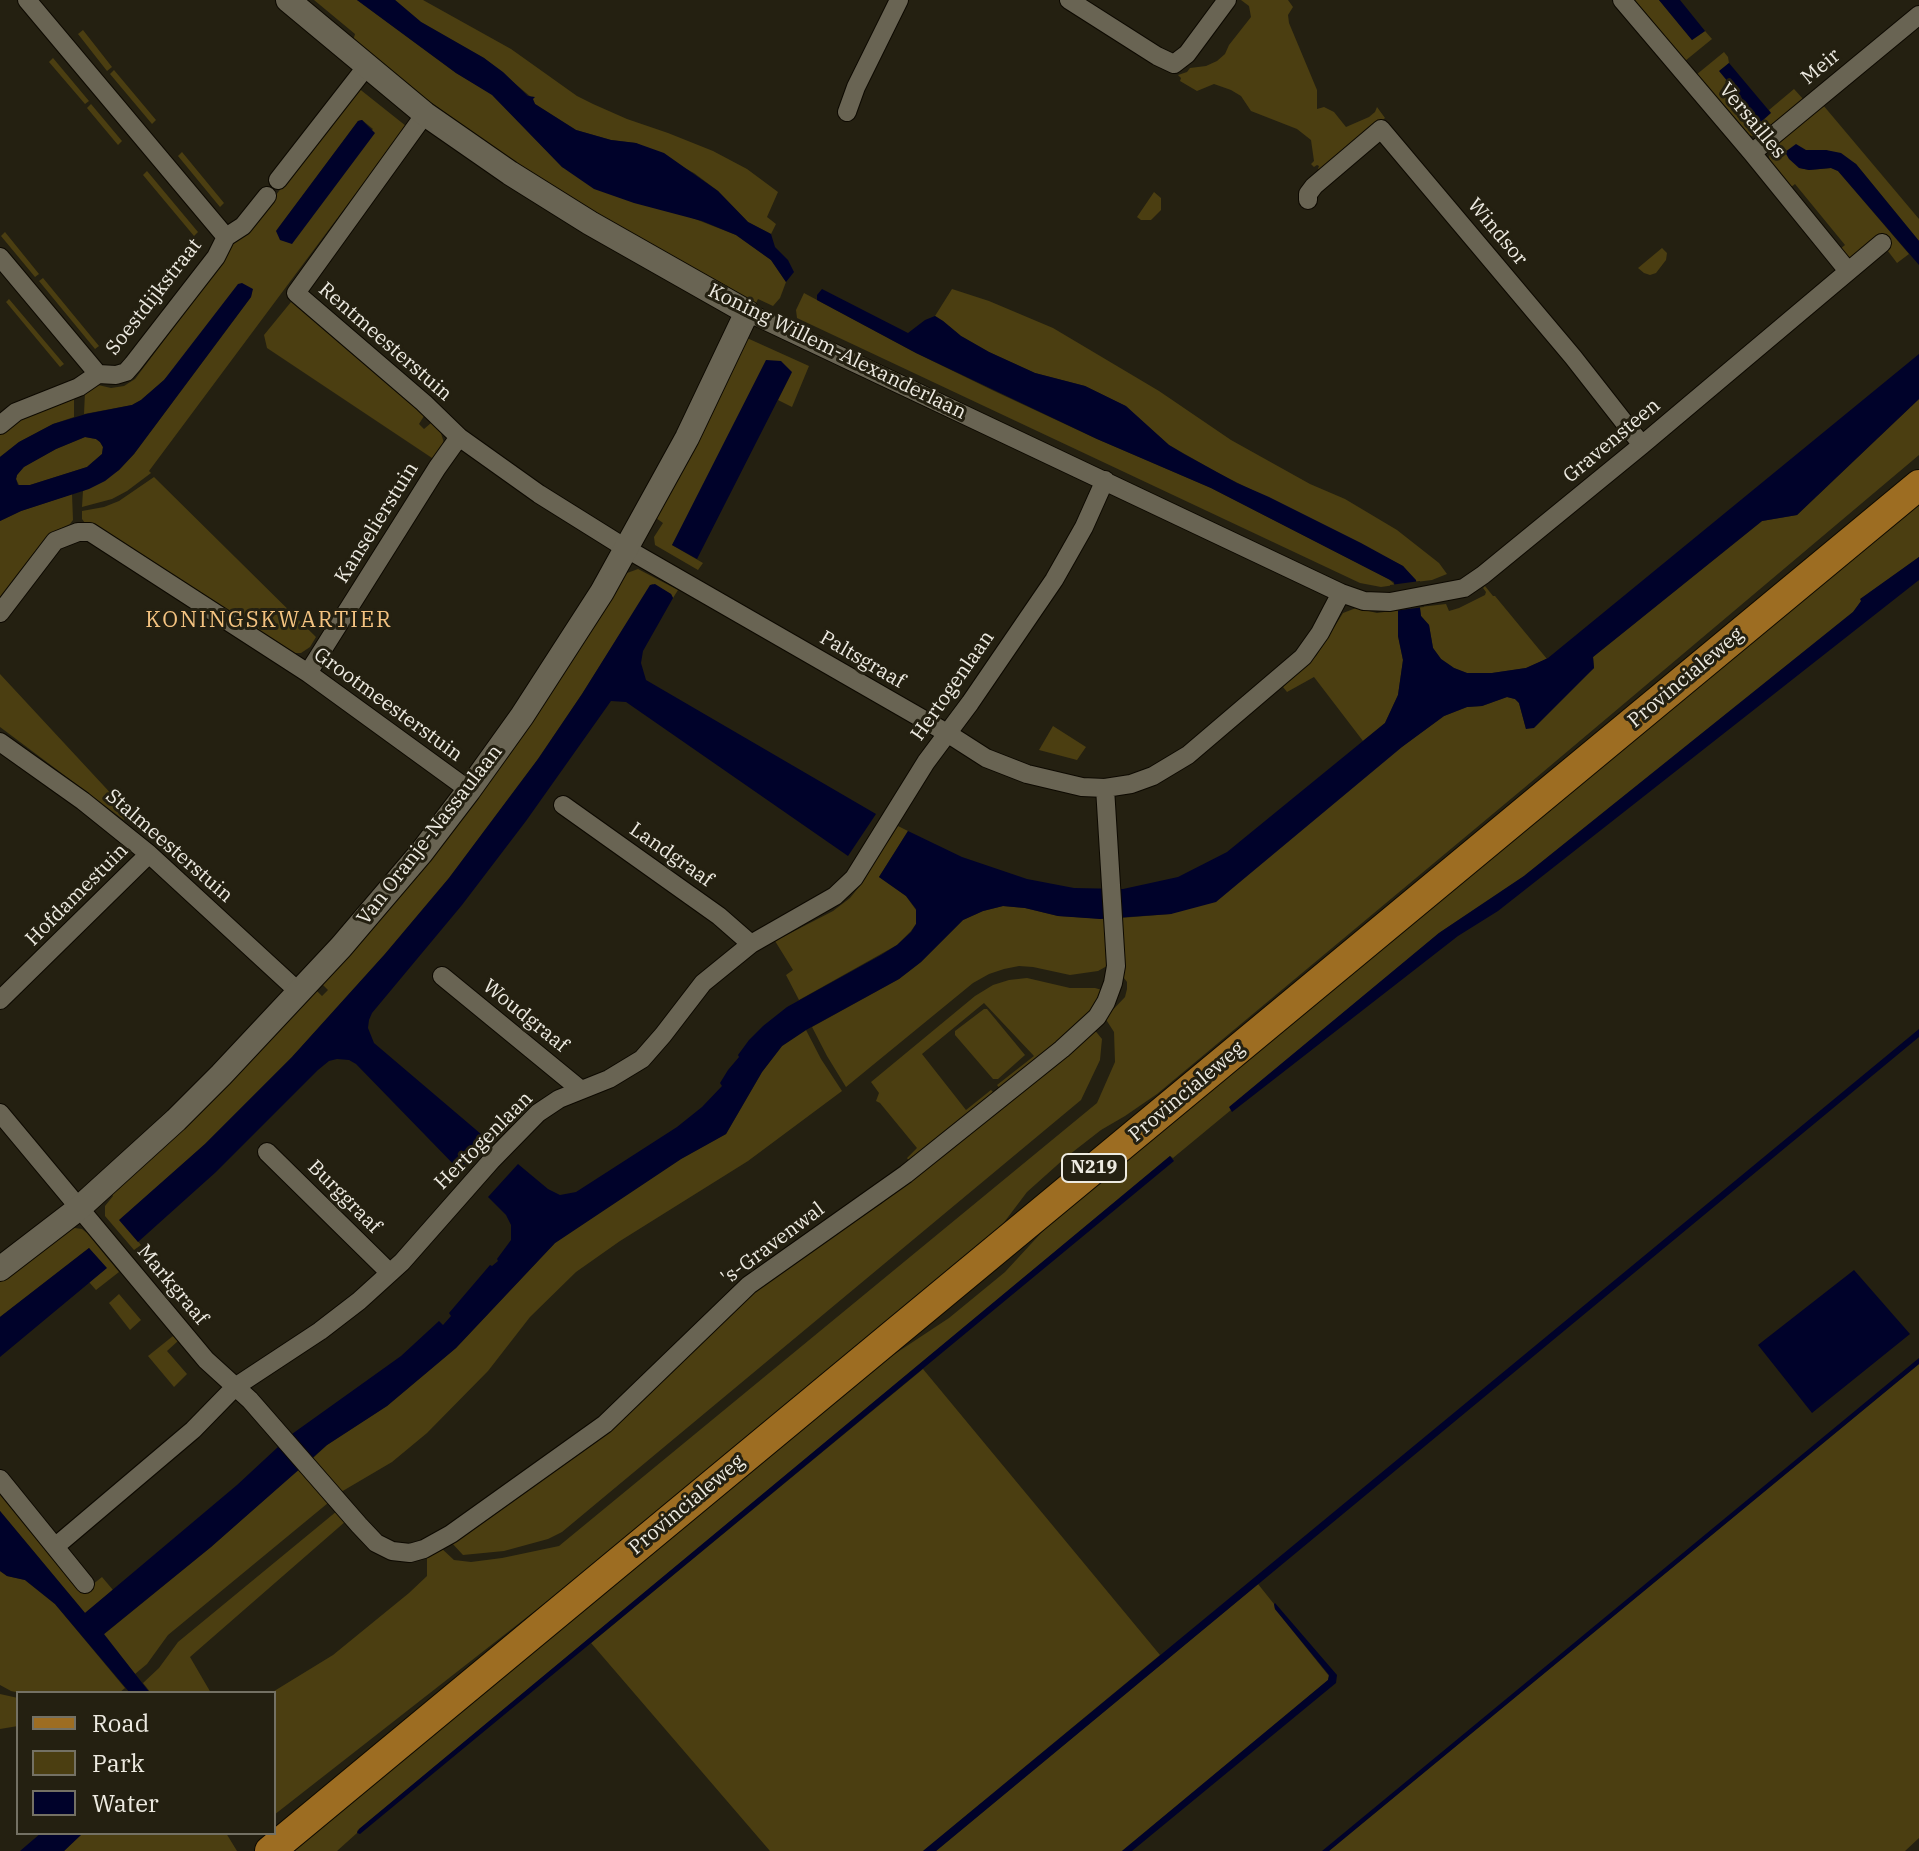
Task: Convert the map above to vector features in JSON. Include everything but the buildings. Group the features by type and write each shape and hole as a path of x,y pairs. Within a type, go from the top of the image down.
{"main road":[{"name":"Provincialeweg","path":"270,1851 1919,485"}],"street":[{"name":"Soestdijkstraat","path":"0,257 98,374 116,375 126,372 216,257 226,237 27,0"},
{"name":"Koning Willem-Alexanderlaan","path":"288,0 425,114 510,173 590,223 747,312 1341,593"},
{"path":"847,112 899,0"},
{"path":"1069,0 1174,64 1187,54 1227,0"},
{"name":"Versailles","path":"1622,0 1848,271"},
{"name":"Meir","path":"1752,153 1919,15"},
{"path":"226,237 243,226 366,67"},
{"name":"Rentmeesterstuin","path":"425,114 296,293 459,437 539,494 627,549"},
{"name":"Windsor","path":"1308,200 1314,186 1381,129 1573,357 1642,445"},
{"name":"Gravensteen","path":"1341,593 1364,601 1390,602 1464,588 1642,445 1882,243"},
{"name":"Van Oranje-Nassaulaan","path":"0,1269 78,1209 194,1102 300,993 401,877 469,790 566,649 627,549 693,425 747,312"},
{"path":"0,425 16,412 79,387 98,374"},
{"name":"Kanselierstuin","path":"308,673 459,437"},
{"name":"Hertogenlaan","path":"56,1546 193,1430 235,1387 320,1331 359,1301 402,1262 538,1113 559,1099 609,1079 642,1059 703,983 751,944 835,896 854,878 926,762 1054,580 1084,527 1105,480"},
{"name":"Grootmeesterstuin","path":"0,613 55,541 78,532 90,532 308,673 469,790"},
{"name":"Paltsgraaf","path":"627,549 986,758 1027,774 1082,787 1105,788 1131,784 1153,776 1188,755 1303,657 1341,593"},
{"name":"Stalmeesterstuin","path":"0,742 83,801 149,854 300,993"},
{"name":"'s-Gravenwal","path":"235,1387 282,1435 376,1543 392,1551 410,1553 440,1541 605,1424 749,1285 906,1174 1051,1058 1097,1017 1106,1002 1116,966 1105,788"},
{"name":"Landgraaf","path":"563,805 719,916 751,944"},
{"name":"Hofdamestuin","path":"0,1000 149,854"},
{"name":"Woudgraaf","path":"442,976 581,1090"},
{"name":"Markgraaf","path":"0,1113 206,1360 235,1387"},
{"name":"Burggraaf","path":"267,1152 389,1272"},
{"path":"0,1479 85,1584"}],"green space":[{"path":"314,0 357,0 456,73 492,94 562,167 736,235 771,260 786,282 780,298 773,306 758,299 755,305 666,256 535,176 412,89 353,41 355,34"},
{"path":"395,0 423,0 511,49 577,96 627,119 713,151 747,169 778,192 767,217 776,224 771,234 748,222 718,191 694,173 636,143 576,130 535,104 531,97 484,58 421,22"},
{"path":"1241,0 1288,0 1293,7 1288,15 1289,23 1317,90 1317,109 1324,107 1334,112 1346,127 1369,117 1377,107 1385,118 1322,171 1318,169 1319,166 1311,164 1314,161 1311,140 1297,129 1251,111 1241,96 1231,90 1214,84 1197,91 1180,81 1178,75 1190,68 1206,66 1225,54 1251,17 1249,6"},
{"path":"1635,0 1659,0 1692,40 1705,31 1712,39 1685,61"},
{"path":"83,30 112,67 107,71 78,34"},
{"path":"1724,52 1729,63 1720,71 1771,113 1769,110 1794,89 1804,100 1764,133 1746,134 1696,75"},
{"path":"53,58 89,101 85,104 49,62"},
{"path":"114,70 156,120 152,124 110,74"},
{"path":"357,87 406,126 149,471 151,473 112,499 82,507 83,491 119,470 134,454 251,297 252,289 141,400 132,405 84,414 85,392 94,384 111,388 124,386 135,379 223,262 231,242 258,219","holes":["362,120 373,129 276,231 358,121"]},
{"path":"91,104 122,141 118,145 87,108"},
{"path":"1823,105 1919,219 1919,241 1856,164 1826,150 1806,150 1800,168 1831,168 1838,171 1909,254 1897,263 1878,238 1851,258 1847,257 1840,249 1845,245 1795,184 1790,188 1772,166 1769,157 1771,150"},
{"path":"182,152 224,203 220,207 178,156"},
{"path":"147,171 198,232 194,236 143,175"},
{"path":"1154,192 1161,198 1161,210 1151,220 1141,220 1137,217"},
{"path":"5,232 39,274 35,277 1,236"},
{"path":"1662,248 1667,253 1666,260 1656,273 1650,275 1638,268"},
{"path":"43,278 99,346 95,349 39,281"},
{"path":"952,289 1053,328 1159,391 1231,440 1310,484 1345,499 1397,530 1439,563 1447,574 1416,582 1403,566 1169,445 1125,406 1085,386 1035,373 961,336 935,316"},
{"path":"804,293 994,391 1211,488 1389,579 1395,585 1381,587 1360,583 797,318 796,310"},
{"path":"9,299 64,364 60,367 6,302"},
{"path":"291,302 424,416 419,424 424,429 431,423 440,430 444,443 435,460 267,348 264,335"},
{"path":"747,338 809,366 792,407 778,400 792,372 672,545 703,563 698,570 655,545 654,537 663,523 656,518"},
{"path":"74,396 74,417 19,442 0,457 0,431"},
{"path":"1919,399 1919,455 1157,1094 1101,1130 1065,1158 1027,1192 996,1233 591,1567 276,1813 274,1691 333,1655 409,1593 427,1576 427,1556 440,1547 454,1560 471,1562 559,1546 1097,1103 1115,1062 1114,1032 1105,1018 1125,997 1127,989 1127,982 1121,974 1120,918 1171,914 1444,716 1507,697 1519,703 1526,729 1594,668 1593,657 1762,521 1797,515"},
{"path":"85,437 96,439 103,447 102,454 87,467 30,485 19,485 16,479 23,467"},
{"path":"154,477 316,637 310,647 301,653 294,653 82,519 82,511 119,501"},
{"path":"72,494 73,520 46,539 0,601 0,521"},
{"path":"1919,504 1919,557 1861,599 1853,612 1524,876 1439,933 1230,1107 1231,1110 1173,1158 1170,1156 357,1831 337,1851 291,1851 881,1363 949,1318 1005,1272 1054,1219"},
{"path":"638,569 678,590 673,598 652,584 538,759 449,878 292,1057 205,1144 120,1220 141,1245 134,1250 105,1216 105,1206 113,1196 110,1192 316,990 322,996 328,990 322,984 623,576"},
{"path":"1485,586 1547,659 1526,668 1467,673 1441,659 1433,648 1429,625 1421,616 1420,607 1446,604 1449,611 1459,608 1485,595"},
{"path":"1356,608 1377,613 1398,610 1398,636 1403,660 1398,695 1385,723 1363,741 1314,677 1287,692 1283,687 1316,656 1343,613"},
{"path":"0,674 129,813 124,820 0,727"},
{"path":"1053,726 1086,747 1077,760 1039,750"},
{"path":"898,826 908,831 879,877 906,896 916,910 916,924 897,945 799,1000 786,975 793,970 775,941 833,911 850,898 874,863 873,856 882,842 889,840"},
{"path":"1003,906 1058,916 1106,919 1107,966 1098,971 1070,975 1019,966 989,974 973,983 846,1087 812,1027 899,979 921,962 963,920"},
{"path":"1027,978 1070,988 1102,990 1094,1013 1001,1090 997,1085 1034,1056 984,1003 922,1054 966,1110 991,1090 995,1094 909,1161 907,1158 917,1148 876,1101 879,1093 871,1082 975,996 993,985"},
{"path":"984,1009 1025,1055 998,1079 993,1079 955,1035 955,1031"},
{"path":"1093,1028 1102,1039 1100,1060 1081,1100 562,1532 504,1551 463,1555 450,1541 659,1380 773,1275 881,1204"},
{"path":"806,1030 842,1091 748,1161 576,1272 530,1317 488,1371 427,1433 392,1462 341,1492 312,1459 327,1445 387,1406 456,1348 555,1243 681,1159 726,1134 762,1072 782,1046"},
{"path":"75,1228 87,1233 119,1272 96,1290 89,1282 106,1268 89,1248 0,1317 0,1282 60,1234"},
{"path":"119,1294 141,1320 130,1330 109,1303"},
{"path":"173,1336 178,1341 167,1351 187,1374 174,1387 148,1356"},
{"path":"1919,1364 1919,1838 1905,1851 1329,1851"},
{"path":"923,1369 1160,1655 923,1851 770,1851 591,1643"},
{"path":"300,1468 328,1503 168,1635 147,1664 135,1674 103,1635 211,1547"},
{"path":"0,1494 82,1593 102,1577 113,1590 85,1613 0,1511"},
{"path":"337,1511 346,1521 190,1657 210,1691 149,1691 143,1683 159,1668 178,1642"},
{"path":"0,1571 25,1580 55,1604 125,1688 121,1691 16,1692 0,1685"},
{"path":"1258,1584 1329,1676 1328,1680 1122,1851 936,1851"},
{"path":"0,1694 16,1698 16,1726 0,1729"},
{"path":"81,1835 227,1835 237,1851 64,1851"}],"water":[{"path":"357,0 395,0 421,22 484,58 528,96 535,97 535,104 576,130 636,143 664,153 718,191 748,222 771,234 775,247 788,260 794,272 786,282 771,260 736,235 702,221 594,189 562,167 492,95 456,73"},
{"path":"1659,0 1680,0 1705,31 1692,40"},
{"path":"1729,63 1771,113 1761,122 1719,71"},
{"path":"362,120 375,133 292,244 280,240 276,231 358,121"},
{"path":"1796,144 1806,150 1841,153 1856,164 1919,241 1919,265 1838,171 1831,168 1799,168 1789,159 1785,152"},
{"path":"238,284 253,289 251,297 119,470 89,489 0,521 0,457 19,442 53,424 132,405 141,400 164,380","holes":["85,437 96,439 103,447 102,454 87,467 30,485 18,485 17,475 24,467"]},
{"path":"822,289 908,333 935,316 989,352 1035,373 1085,386 1126,406 1169,445 1184,454 1403,566 1416,580 1421,616 1429,625 1433,648 1441,659 1467,673 1526,668 1548,658 1919,354 1919,399 1797,515 1762,521 1593,657 1594,668 1534,728 1526,729 1519,703 1507,697 1444,716 1402,747 1216,902 1171,914 1100,919 1058,916 1003,906 983,911 963,920 921,962 899,979 782,1046 762,1072 726,1134 681,1159 555,1243 456,1348 387,1406 327,1445 211,1547 104,1634 148,1691 128,1691 55,1604 25,1580 0,1571 0,1511 85,1613 237,1485 292,1434 401,1356 439,1321 443,1325 451,1316 449,1313 490,1265 498,1261 511,1240 511,1225 506,1215 488,1197 518,1164 560,1195 576,1192 677,1127 702,1107 722,1086 720,1083 749,1040 787,1007 881,955 911,932 916,924 916,909 906,896 879,877 908,831 962,857 1027,879 1074,888 1123,889 1178,877 1227,852 1385,723 1398,695 1403,660 1394,582 1211,488 1097,439 916,353 817,300"},
{"path":"766,360 781,361 792,372 697,559 672,545"},
{"path":"1919,557 1919,580 1498,911 1458,936 1232,1112 1229,1107 1439,933 1524,876 1853,612 1860,599"},
{"path":"655,584 673,598 643,651 641,663 646,680 876,814 848,856 626,702 611,701 526,821 369,1020 368,1028 374,1043 488,1140 460,1171 356,1064 349,1060 329,1061 216,1172 138,1242 119,1220 205,1144 292,1057 385,954 449,878 538,759 650,585"},
{"path":"1919,1029 1919,1037 936,1851 923,1851"},
{"path":"1170,1156 1174,1161 360,1834 357,1833 359,1829"},
{"path":"89,1248 107,1268 0,1357 0,1317"},
{"path":"1854,1270 1910,1334 1812,1413 1758,1345"},
{"path":"1919,1358 1919,1364 1329,1851 1322,1851"},
{"path":"1275,1603 1337,1675 1336,1683 1132,1851 1122,1851 1328,1680 1329,1675 1275,1609"},
{"path":"39,1835 81,1835 64,1851 20,1851"}],"pier":[{"path":"1420,581 1424,607 1394,611 1390,585"}],"district":[{"name":"KONINGSKWARTIER","path":"269,621"}]}
